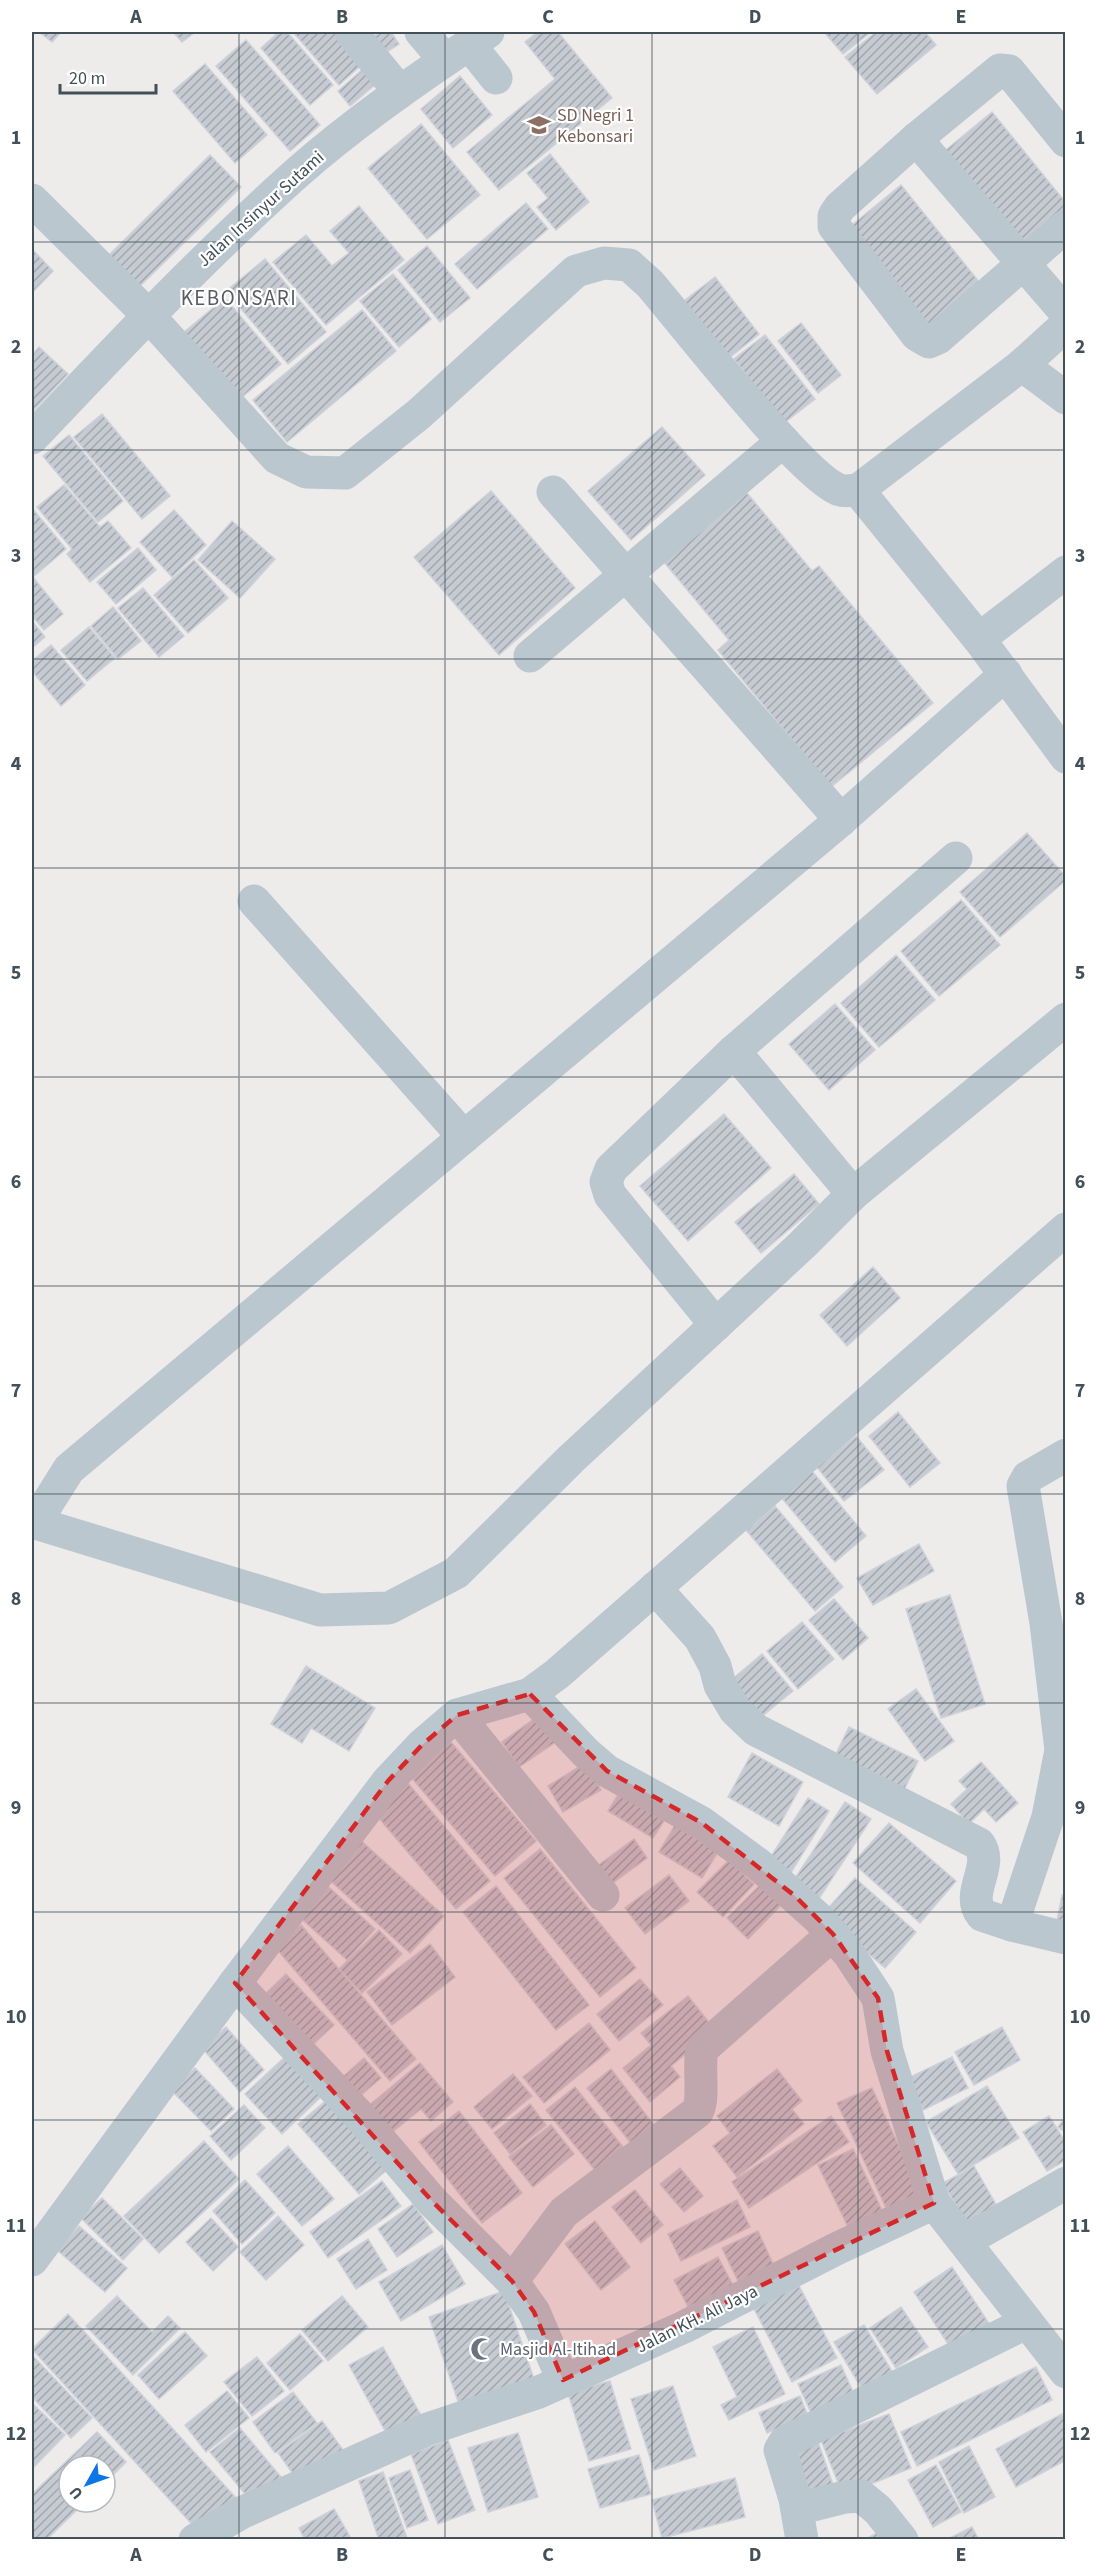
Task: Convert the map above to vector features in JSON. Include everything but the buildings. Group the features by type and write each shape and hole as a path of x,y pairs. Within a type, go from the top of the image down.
{"street":[{"path":"351,32 400,92"},
{"path":"421,32 467,45 496,78"},
{"name":"Jalan Insinyur Sutami","path":"32,438 148,315 300,171 400,92 467,45"},
{"path":"1065,141 1009,72 1000,70 916,139 840,207 834,216 834,226 917,336 929,342 938,339 1065,226"},
{"path":"916,139 1024,262 1065,313"},
{"path":"32,200 148,315 277,458 306,472 345,473 419,414 576,271 604,263 629,265 650,284 783,441 820,477 839,490 858,490 1022,365 1065,325"},
{"path":"1022,365 1065,398"},
{"path":"530,656 783,441"},
{"path":"858,490 979,639 1065,757"},
{"path":"552,492 627,573 841,820"},
{"path":"979,639 1065,573"},
{"path":"1006,674 841,820 69,1469 33,1523 320,1611 389,1608 456,1573 571,1459 853,1194 1065,1018"},
{"path":"716,1325 610,1195 606,1182 610,1169 734,1051 956,858"},
{"path":"254,901 465,1137"},
{"path":"734,1051 853,1194"},
{"path":"32,2260 235,1983 388,1781 422,1745 457,1715 530,1694 655,1588 1065,1228"},
{"path":"1012,1925 1048,1817 1061,1750 1046,1623 1023,1486 1028,1477 1065,1455"},
{"path":"655,1588 700,1638 715,1666 720,1685 735,1710 756,1730 979,1844 985,1857 975,1901 976,1908 982,1914 1012,1925 1065,1938"},
{"path":"530,1694 607,1772 712,1830 795,1896 833,1934 878,1998 887,2050 934,2204 1065,2372"},
{"path":"457,1715 603,1895"},
{"path":"512,2281 564,2211 697,2112 700,2106 699,2071 702,2049 833,1934"},
{"path":"235,1983 349,2104 432,2201 512,2281 534,2312 564,2380"},
{"path":"965,2241 1065,2183"},
{"name":"Jalan KH. Ali Jaya","path":"195,2540 241,2513 428,2429 510,2403 684,2327 836,2249 934,2204"},
{"path":"902,2540 878,2510 861,2496 845,2497 800,2524 780,2450 785,2442 1026,2323"}],"highlighted area":[{"path":"530,1694 607,1771 702,1823 795,1896 833,1934 878,1998 887,2051 934,2203 563,2380 534,2312 512,2281 432,2201 235,1983 388,1781 422,1745 457,1715"}],"place":[{"name":"SD Negri 1 Kebonsari","path":"539,125"},
{"name":"Masjid Al-Itihad","path":"482,2349"}],"district":[{"name":"KEBONSARI","path":"239,298"}]}
